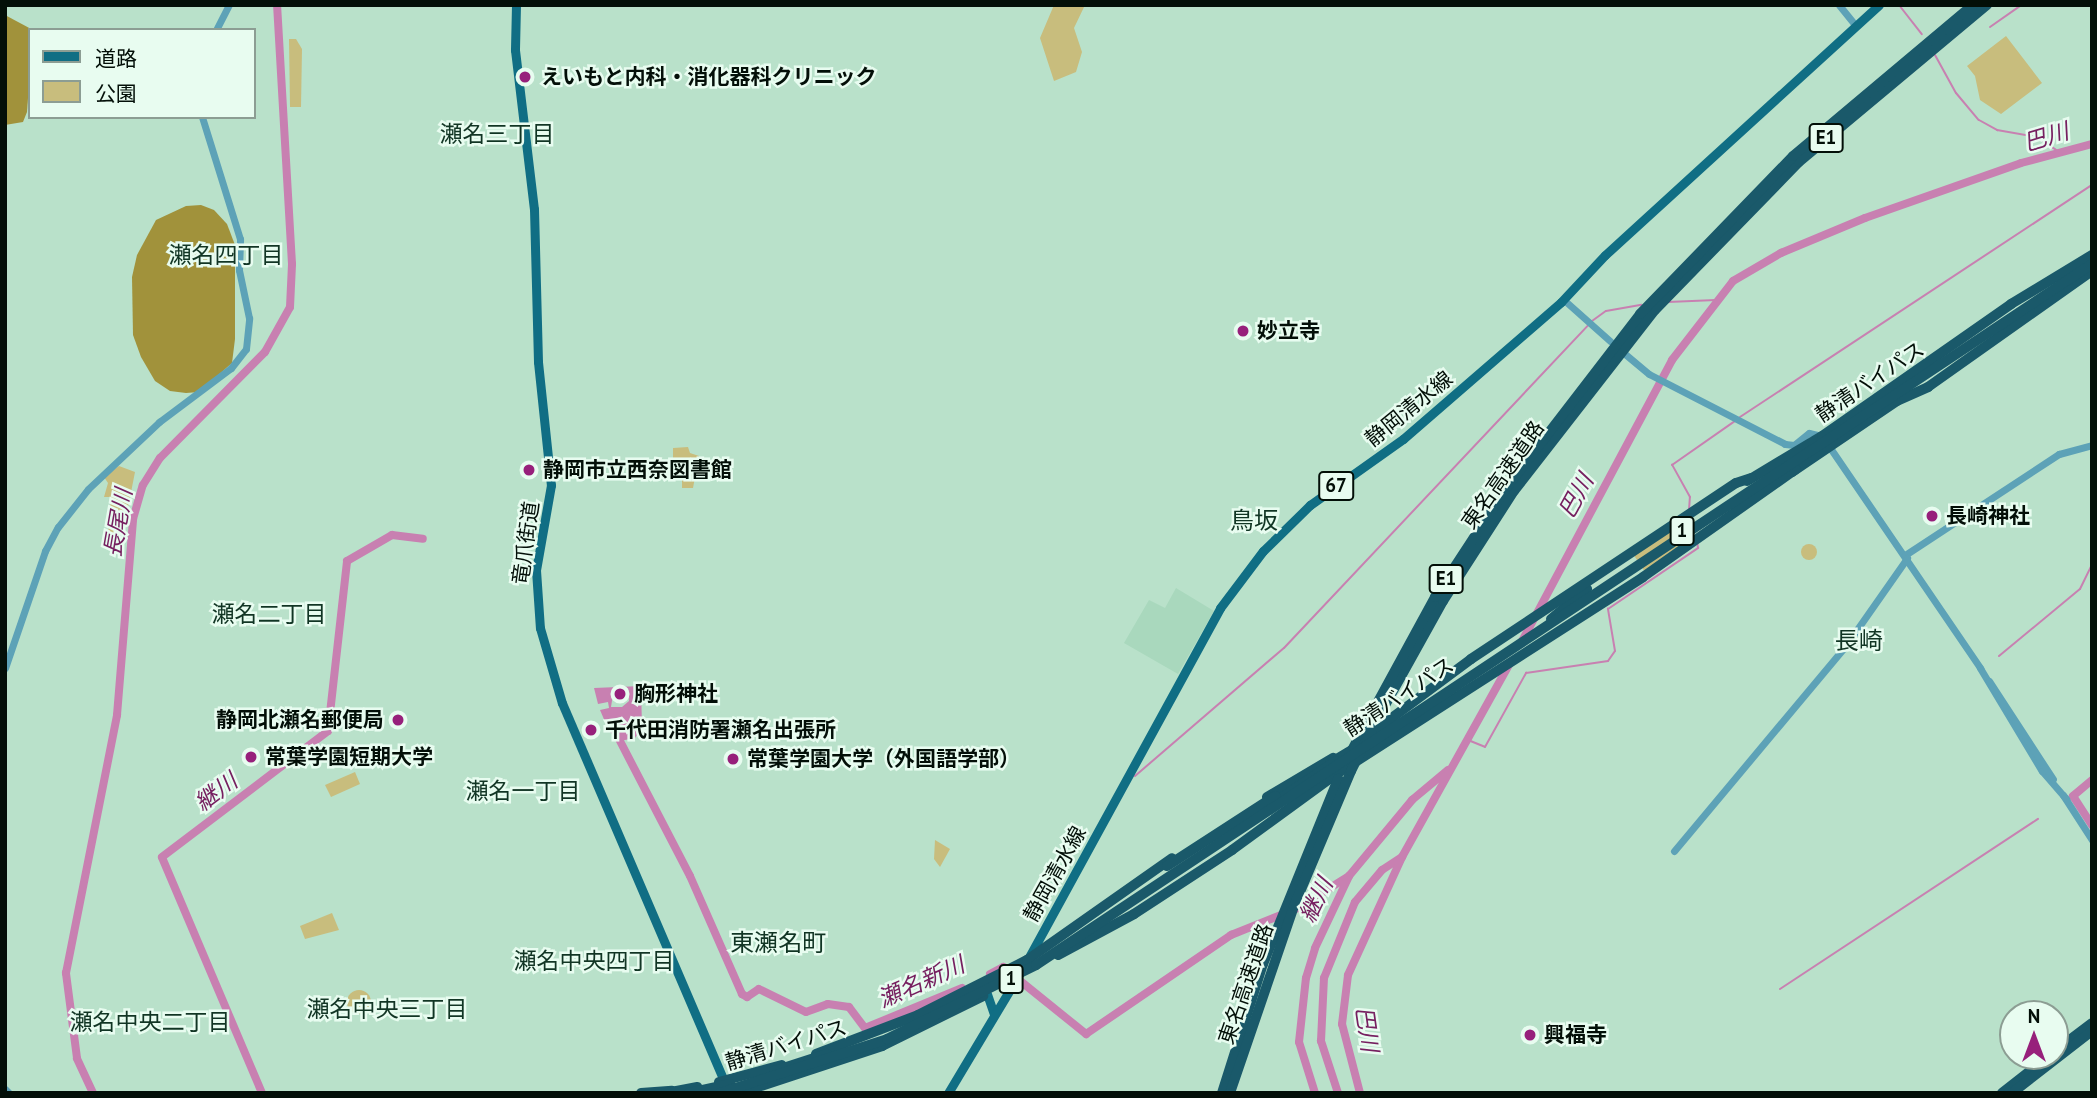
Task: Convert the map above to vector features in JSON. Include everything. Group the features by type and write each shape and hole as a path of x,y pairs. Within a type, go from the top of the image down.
{"highway":[{"name":"東名高速道路","path":"1594,378 1655,310 1674,283 1803,147 1973,5"},
{"name":"東名高速道路","path":"1222,1093 1338,779 1362,743 1435,597 1549,436 1640,314 1809,153 1987,5"},
{"path":"1862,406 1894,377 2092,249"},
{"path":"1027,960 1205,836 1408,709 1502,639 1564,598 1751,478 1822,436 1972,331 2092,256"},
{"name":"静清バイパス","path":"1551,623 2092,256"},
{"name":"1","path":"740,1093 882,1046 1018,978 1103,930 1232,850 1360,758 1643,577 1830,444 1897,401 1913,396 2092,268"},
{"path":"1897,401 2092,268"},
{"name":"静清バイパス","path":"689,1093 849,1047 979,988 1076,932 2092,268"},
{"name":"東名高速道路","path":"1299,880 1374,725 1476,547 1549,436"},
{"path":"1551,623 1796,469"},
{"path":"1551,623 1609,572 1751,478"},
{"name":"1","path":"1103,930 1215,856 1362,743"},
{"path":"1083,919 1362,743"},
{"name":"静清バイパス","path":"720,1093 887,1039 1009,980 1362,743"},
{"name":"1","path":"641,1093 672,1092 724,1081 815,1054 906,1019 1027,960"},
{"name":"東名高速道路","path":"1230,1093 1248,1019"},
{"path":"2069,1040 2092,1023"},
{"path":"2012,1093 2092,1031"},
{"path":"2002,1093 2031,1070"}],"main road":[{"name":"竜爪街道","path":"516,5 515,50 534,209 538,362 551,485 536,570 540,628 562,703 729,1093"},
{"name":"静岡清水線","path":"948,1093 1018,978 1239,580 1298,514 1404,439 1564,300 1605,255 1879,5"},
{"path":"1047,925 1055,942"},
{"path":"987,994 993,1003 994,1016"}],"street":[{"path":"217,28 229,5"},
{"path":"1839,5 1856,26"},
{"path":"5,668 45,551 58,527 88,489 159,422 231,368 246,349 249,318 239,270 240,239 203,119"},
{"path":"1564,300 1610,341"},
{"path":"1625,354 1649,374 1671,387 1785,444 1794,444 1809,433 1822,436 1830,444 2092,840"},
{"path":"1674,851 1844,648 1906,557 2059,454 2092,445"}],"shaded area":[{"path":"5,15 29,28 27,112 23,122 5,125"},
{"path":"201,205 214,210 227,224 235,245 235,339 232,363 199,392 186,393 170,391 155,381 141,357 133,335 132,277 137,255 156,220 186,206"},
{"path":"1176,588 1214,611 1178,674 1124,643 1149,600 1165,608"},
{"path":"641,686 642,727 635,738 620,741 609,731 600,710 609,708 608,702 598,704 594,688","holes":["614,688 628,688 629,701 622,707 611,707"]}],"green space":[{"path":"1054,5 1085,5 1074,28 1082,52 1076,72 1054,81 1040,38"},
{"path":"2006,36 2042,83 2001,114 1980,100 1975,76 1967,66"},
{"path":"289,39 296,39 302,49 301,107 290,107"},
{"path":"688,447 690,453 699,456 693,488 682,488 682,469 673,466 673,448"},
{"path":"119,466 135,472 123,533 108,534 111,497 104,497 108,483 104,477"},
{"path":"1688,517 1693,541 1645,572 1633,554"},
{"path":"1806,544 1812,544 1817,552 1815,558 1806,560 1801,555 1801,549"},
{"path":"355,772 360,784 331,797 325,785"},
{"path":"935,840 950,849 940,867 934,859"},
{"path":"332,913 339,930 305,939 300,926"},
{"path":"359,990 370,997 371,1002 364,1013 359,1014 348,1007 347,1002 354,991"}],"waterway":[{"name":"長尾川","path":"93,1093 77,1058 66,973 117,715 133,519 143,485 160,458 265,352 290,307 292,264 277,5"},
{"path":"1899,5 1922,34"},
{"path":"1990,27 2022,5"},
{"path":"1935,55 1956,93 1979,120 1997,130 2037,137 2059,152"},
{"name":"巴川","path":"1521,643 1672,360 1733,281 1781,253 1865,218 2021,163 2092,144"},
{"path":"1740,417 2092,185"},
{"path":"1668,302 1716,300"},
{"path":"1592,321 1606,311 1641,305"},
{"path":"1135,776 1284,648 1588,325"},
{"path":"1689,510 1690,497 1672,465 1735,421"},
{"name":"継川","path":"262,1093 162,857 328,731 347,561 392,535 423,539"},
{"path":"1468,740 1485,747 1526,673 1608,661 1615,651 1608,609 1698,548 1697,542"},
{"path":"1999,656 2080,589 2092,564"},
{"name":"巴川","path":"1360,1093 1342,1024 1348,975 1402,857 1510,663"},
{"name":"瀬名新川","path":"620,741 690,876 742,994 747,997 759,989 806,1012 828,1004 849,1007 865,1028 962,988"},
{"name":"継川","path":"1315,1093 1299,1042 1306,978 1315,948 1349,876 1412,800 1448,770"},
{"path":"2092,780 2073,796 2092,825"},
{"path":"1780,989 2038,819"},
{"name":"長尾川","path":"1338,1093 1321,1041 1324,978 1355,902 1382,870 1402,857"},
{"name":"瀬名新川","path":"990,974 1003,967 1086,1034 1231,935 1298,908 1349,876"}],"place":[{"name":"えいもと内科・消化器科クリニック","path":"525,77"},
{"name":"妙立寺","path":"1243,331"},
{"name":"静岡市立西奈図書館","path":"529,470"},
{"name":"長崎神社","path":"1932,516"},
{"name":"胸形神社","path":"620,694"},
{"name":"静岡北瀬名郵便局","path":"398,720"},
{"name":"千代田消防署瀬名出張所","path":"591,730"},
{"name":"常葉学園短期大学","path":"251,757"},
{"name":"常葉学園大学（外国語学部）","path":"733,759"},
{"name":"興福寺","path":"1530,1035"}],"district":[{"name":"瀬名三丁目","path":"497,134"},
{"name":"瀬名四丁目","path":"226,255"},
{"name":"鳥坂","path":"1254,521"},
{"name":"瀬名二丁目","path":"269,614"},
{"name":"長崎","path":"1859,641"},
{"name":"瀬名一丁目","path":"523,791"},
{"name":"東瀬名町","path":"778,943"},
{"name":"瀬名中央四丁目","path":"594,961"},
{"name":"瀬名中央三丁目","path":"387,1009"},
{"name":"瀬名中央二丁目","path":"150,1022"}]}
